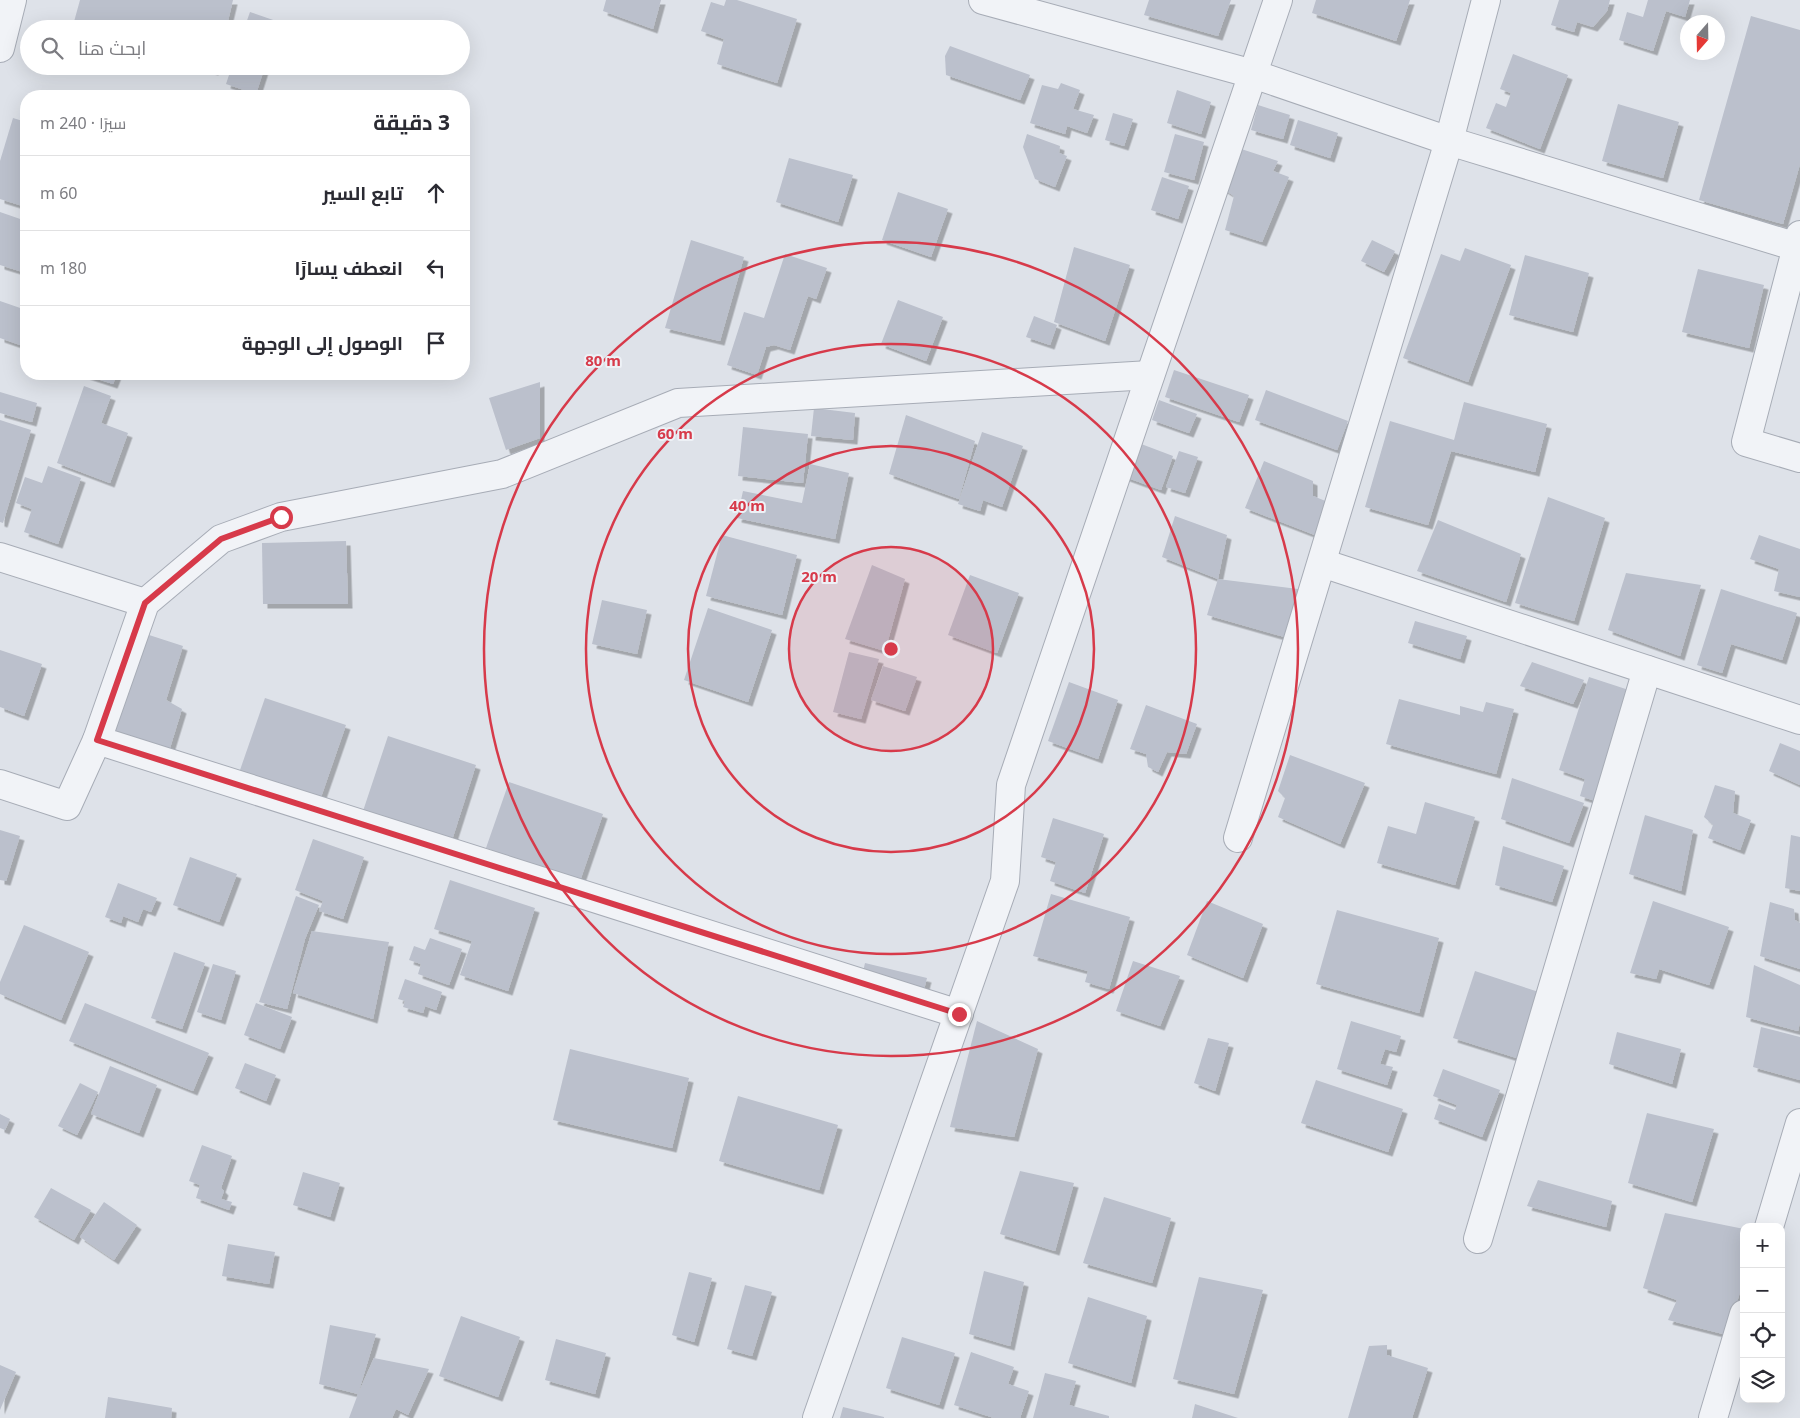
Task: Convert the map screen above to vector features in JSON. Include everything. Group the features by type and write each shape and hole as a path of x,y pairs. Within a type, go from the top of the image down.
{"street":[{"path":"0,48 12,0"},
{"path":"983,0 1253,74 1449,141 1798,241 1746,442 1800,458"},
{"path":"817,1418 1005,881 1010,785 1278,0"},
{"path":"1238,838 1449,141 1486,0"},
{"path":"0,784 68,806 97,740 145,603 221,539 281,517 502,474 678,403 1150,375"},
{"path":"0,558 145,603"},
{"path":"1322,562 1800,720"},
{"path":"1478,1239 1647,670"},
{"path":"97,740 959,1014"},
{"path":"1771,1223 1800,1123"},
{"path":"1713,1418 1740,1327"}],"building":[{"path":"80,0 233,0 228,20 74,20"},
{"path":"606,0 661,0 653,29 603,11"},
{"path":"726,0 737,0 797,19 777,83 717,64 724,39 701,31 711,2 724,6"},
{"path":"1149,0 1231,0 1218,36 1144,15"},
{"path":"1316,0 1410,0 1396,41 1312,13"},
{"path":"1559,0 1610,0 1607,11 1593,27 1577,22 1574,32 1551,25"},
{"path":"1648,0 1690,0 1686,15 1680,15 1666,11 1653,51 1619,40 1627,12 1643,17"},
{"path":"250,12 273,20 247,20"},
{"path":"1751,16 1800,30 1800,164 1783,224 1699,200"},
{"path":"950,46 1030,75 1020,100 946,75 945,56"},
{"path":"1513,54 1568,75 1540,149 1486,128 1496,103 1506,107 1511,93 1500,89"},
{"path":"229,75 262,75 257,90 244,90 226,84"},
{"path":"1061,83 1080,90 1073,109 1094,115 1087,133 1067,126 1065,134 1030,123 1042,85 1058,89"},
{"path":"1177,90 1211,102 1201,134 1167,123"},
{"path":"1618,104 1679,122 1663,178 1602,161"},
{"path":"1258,105 1290,115 1283,139 1251,130"},
{"path":"1113,113 1133,119 1124,146 1105,140"},
{"path":"13,118 20,120 20,205 0,199 0,161"},
{"path":"1298,120 1338,133 1330,158 1290,145"},
{"path":"1027,134 1060,146 1059,153 1067,156 1055,187 1035,179 1023,147"},
{"path":"1175,134 1204,142 1194,180 1164,172"},
{"path":"1232,146 1278,161 1273,171 1289,177 1262,242 1225,230 1234,196 1220,187"},
{"path":"789,158 853,175 838,222 776,202"},
{"path":"1162,177 1189,186 1178,219 1151,210"},
{"path":"898,192 948,209 931,257 882,240"},
{"path":"0,212 20,219 20,271 0,265"},
{"path":"691,240 744,257 720,341 665,328"},
{"path":"1372,240 1395,251 1384,272 1361,261"},
{"path":"1074,247 1130,265 1105,341 1054,322"},
{"path":"1465,248 1511,265 1468,382 1403,358 1441,254 1460,261"},
{"path":"785,254 827,268 816,299 808,296 790,350 774,345 766,347 757,375 727,365 744,312 764,318"},
{"path":"1525,255 1589,273 1573,332 1509,315"},
{"path":"1698,269 1764,285 1749,348 1682,332"},
{"path":"898,300 943,317 926,361 881,344"},
{"path":"0,301 20,308 20,345 0,338"},
{"path":"1034,316 1057,325 1050,345 1026,337"},
{"path":"1174,370 1249,395 1239,422 1165,397"},
{"path":"101,380 115,380 113,384"},
{"path":"540,382 540,438 506,450 489,398"},
{"path":"84,386 111,396 101,423 128,433 110,483 57,463"},
{"path":"1266,390 1348,421 1337,450 1255,420"},
{"path":"0,392 37,403 32,422 0,413"},
{"path":"1159,400 1197,414 1189,433 1152,420"},
{"path":"1464,402 1547,424 1535,472 1451,451 1428,525 1365,507 1390,421 1454,440"},
{"path":"814,408 855,413 853,440 811,436"},
{"path":"906,415 975,441 959,499 889,474"},
{"path":"0,420 31,430 3,523 0,522"},
{"path":"743,427 808,434 803,483 738,476"},
{"path":"982,432 1023,446 1002,507 983,500 980,511 958,504"},
{"path":"1128,439 1173,456 1161,490 1117,474"},
{"path":"1179,451 1198,457 1185,493 1166,487"},
{"path":"1264,461 1313,481 1313,496 1333,504 1320,537 1245,508"},
{"path":"810,464 849,473 835,539 737,518 743,491 802,503"},
{"path":"48,466 81,478 58,544 24,532 32,509 16,503 25,477 42,483"},
{"path":"1548,497 1605,518 1574,621 1515,603"},
{"path":"1175,516 1227,535 1218,579 1162,557"},
{"path":"1438,520 1521,554 1506,602 1417,571"},
{"path":"722,535 797,555 782,615 706,596"},
{"path":"1759,535 1800,549 1800,597 1774,591 1779,569 1750,559"},
{"path":"346,541 348,604 263,604 262,543"},
{"path":"872,565 905,579 885,651 845,639"},
{"path":"1626,573 1701,585 1680,656 1608,630"},
{"path":"970,575 1019,593 997,653 948,635"},
{"path":"1218,579 1306,590 1288,638 1207,615"},
{"path":"1721,589 1797,613 1782,660 1731,644 1722,673 1697,665"},
{"path":"602,600 647,610 637,654 592,644"},
{"path":"708,608 772,630 748,702 684,680"},
{"path":"1415,621 1467,636 1460,659 1408,643"},
{"path":"146,634 183,646 166,700 182,709 170,748 113,731"},
{"path":"0,650 42,664 24,716 0,707"},
{"path":"849,652 879,659 861,719 833,712"},
{"path":"1532,662 1584,680 1573,704 1520,686"},
{"path":"883,666 917,677 905,711 871,700"},
{"path":"1589,677 1638,693 1602,803 1580,796 1585,779 1559,770"},
{"path":"1069,682 1118,700 1098,759 1048,741"},
{"path":"265,698 346,725 320,800 239,773"},
{"path":"1399,699 1460,715 1460,706 1483,712 1486,702 1514,709 1496,774 1386,744"},
{"path":"1146,705 1197,724 1186,754 1167,752 1158,772 1148,767 1146,754 1130,749"},
{"path":"388,736 476,765 452,840 363,811"},
{"path":"1780,743 1800,751 1800,785 1769,771"},
{"path":"1290,755 1365,783 1340,844 1278,817 1285,798 1278,791"},
{"path":"1512,778 1584,803 1569,843 1501,819"},
{"path":"509,782 603,814 580,881 486,848"},
{"path":"1715,785 1735,791 1733,813 1751,820 1740,850 1708,838 1713,825 1704,817"},
{"path":"1425,802 1475,817 1455,885 1377,863 1388,826 1416,834"},
{"path":"1645,815 1693,830 1681,891 1629,874"},
{"path":"1053,818 1104,834 1085,893 1050,881 1056,862 1041,857"},
{"path":"0,830 20,836 6,881 0,880"},
{"path":"1791,835 1800,837 1800,891 1785,888"},
{"path":"313,839 364,857 343,919 319,911 323,901 295,890"},
{"path":"1503,846 1564,866 1552,902 1495,885"},
{"path":"190,857 237,874 219,922 173,905"},
{"path":"450,880 535,908 508,991 460,975 472,941 434,929"},
{"path":"118,883 157,898 151,912 143,909 138,922 123,916 121,923 105,917"},
{"path":"1051,894 1130,917 1109,989 1085,982 1088,971 1033,956"},
{"path":"296,896 319,905 305,939 287,1009 259,1002"},
{"path":"1207,901 1263,924 1243,978 1187,955"},
{"path":"1653,901 1729,927 1709,985 1659,969 1656,979 1630,973"},
{"path":"1770,902 1794,909 1795,920 1800,923 1800,969 1760,956"},
{"path":"1337,910 1439,938 1419,1013 1316,984"},
{"path":"24,925 89,952 61,1020 0,994 0,982"},
{"path":"312,931 389,942 373,1019 293,993"},
{"path":"430,938 462,949 449,985 418,974 421,964 409,960 414,946 425,950"},
{"path":"174,952 205,963 182,1029 151,1018"},
{"path":"1133,961 1180,976 1160,1026 1116,1011"},
{"path":"865,963 927,978 920,1004 859,989"},
{"path":"213,964 236,971 221,1020 197,1012"},
{"path":"1754,965 1800,985 1800,1022 1798,1031 1746,1017"},
{"path":"1475,971 1545,994 1523,1060 1453,1038"},
{"path":"405,979 442,992 436,1010 425,1006 423,1013 403,1007 405,1001 398,999"},
{"path":"85,1003 209,1053 193,1091 69,1041"},
{"path":"256,1003 292,1017 280,1049 244,1035"},
{"path":"977,1021 1038,1049 1014,1137 950,1127"},
{"path":"1351,1021 1401,1036 1396,1052 1385,1049 1380,1064 1393,1067 1387,1085 1337,1069"},
{"path":"1761,1027 1800,1037 1800,1080 1753,1067"},
{"path":"1617,1032 1681,1049 1672,1084 1609,1064"},
{"path":"1208,1038 1229,1043 1215,1091 1194,1083"},
{"path":"570,1049 689,1078 672,1148 553,1120"},
{"path":"245,1063 276,1075 266,1101 235,1088"},
{"path":"110,1066 157,1085 139,1133 91,1114"},
{"path":"1443,1069 1500,1090 1482,1137 1434,1119 1439,1104 1455,1110 1457,1105 1433,1096"},
{"path":"1316,1080 1403,1109 1388,1152 1301,1123"},
{"path":"80,1083 98,1092 77,1135 58,1126"},
{"path":"738,1096 838,1125 819,1190 719,1161"},
{"path":"1647,1113 1714,1129 1692,1202 1628,1183"},
{"path":"0,1114 10,1119 5,1130 0,1128"},
{"path":"202,1145 232,1156 221,1188 224,1191 221,1199 232,1202 229,1210 196,1198 200,1185 189,1181"},
{"path":"1020,1171 1074,1183 1055,1251 1000,1234"},
{"path":"303,1172 340,1183 330,1217 293,1205"},
{"path":"1538,1180 1612,1201 1606,1227 1527,1206"},
{"path":"51,1188 91,1210 74,1240 34,1217"},
{"path":"1104,1197 1171,1218 1152,1283 1083,1263"},
{"path":"104,1202 137,1225 114,1260 80,1237"},
{"path":"1665,1213 1740,1228 1740,1292 1727,1335 1668,1320 1677,1300 1643,1288"},
{"path":"228,1244 275,1252 269,1284 222,1276"},
{"path":"984,1271 1024,1282 1010,1346 969,1334"},
{"path":"689,1272 712,1278 694,1342 672,1335"},
{"path":"1199,1277 1263,1290 1234,1394 1173,1379"},
{"path":"745,1285 772,1292 752,1356 727,1349"},
{"path":"1088,1297 1147,1316 1131,1383 1068,1363"},
{"path":"461,1316 520,1337 498,1397 439,1376"},
{"path":"330,1325 376,1334 358,1394 319,1384"},
{"path":"902,1337 955,1353 939,1405 886,1388"},
{"path":"556,1339 606,1353 595,1394 545,1380"},
{"path":"1387,1345 1387,1355 1428,1368 1412,1418 1348,1418 1369,1346"},
{"path":"971,1352 1014,1367 1008,1384 1029,1391 1020,1418 994,1418 954,1405"},
{"path":"374,1358 429,1369 408,1415 396,1409 392,1418 349,1418"},
{"path":"0,1365 16,1372 0,1410"},
{"path":"1045,1373 1076,1381 1069,1405 1109,1416 1109,1418 1033,1418"},
{"path":"108,1397 172,1408 171,1418 105,1418"},
{"path":"1195,1404 1238,1418 1192,1418"},
{"path":"843,1407 884,1417 884,1418 840,1418"}],"route":[{"path":"281,517 221,539 145,603 97,740 959,1014"}]}
